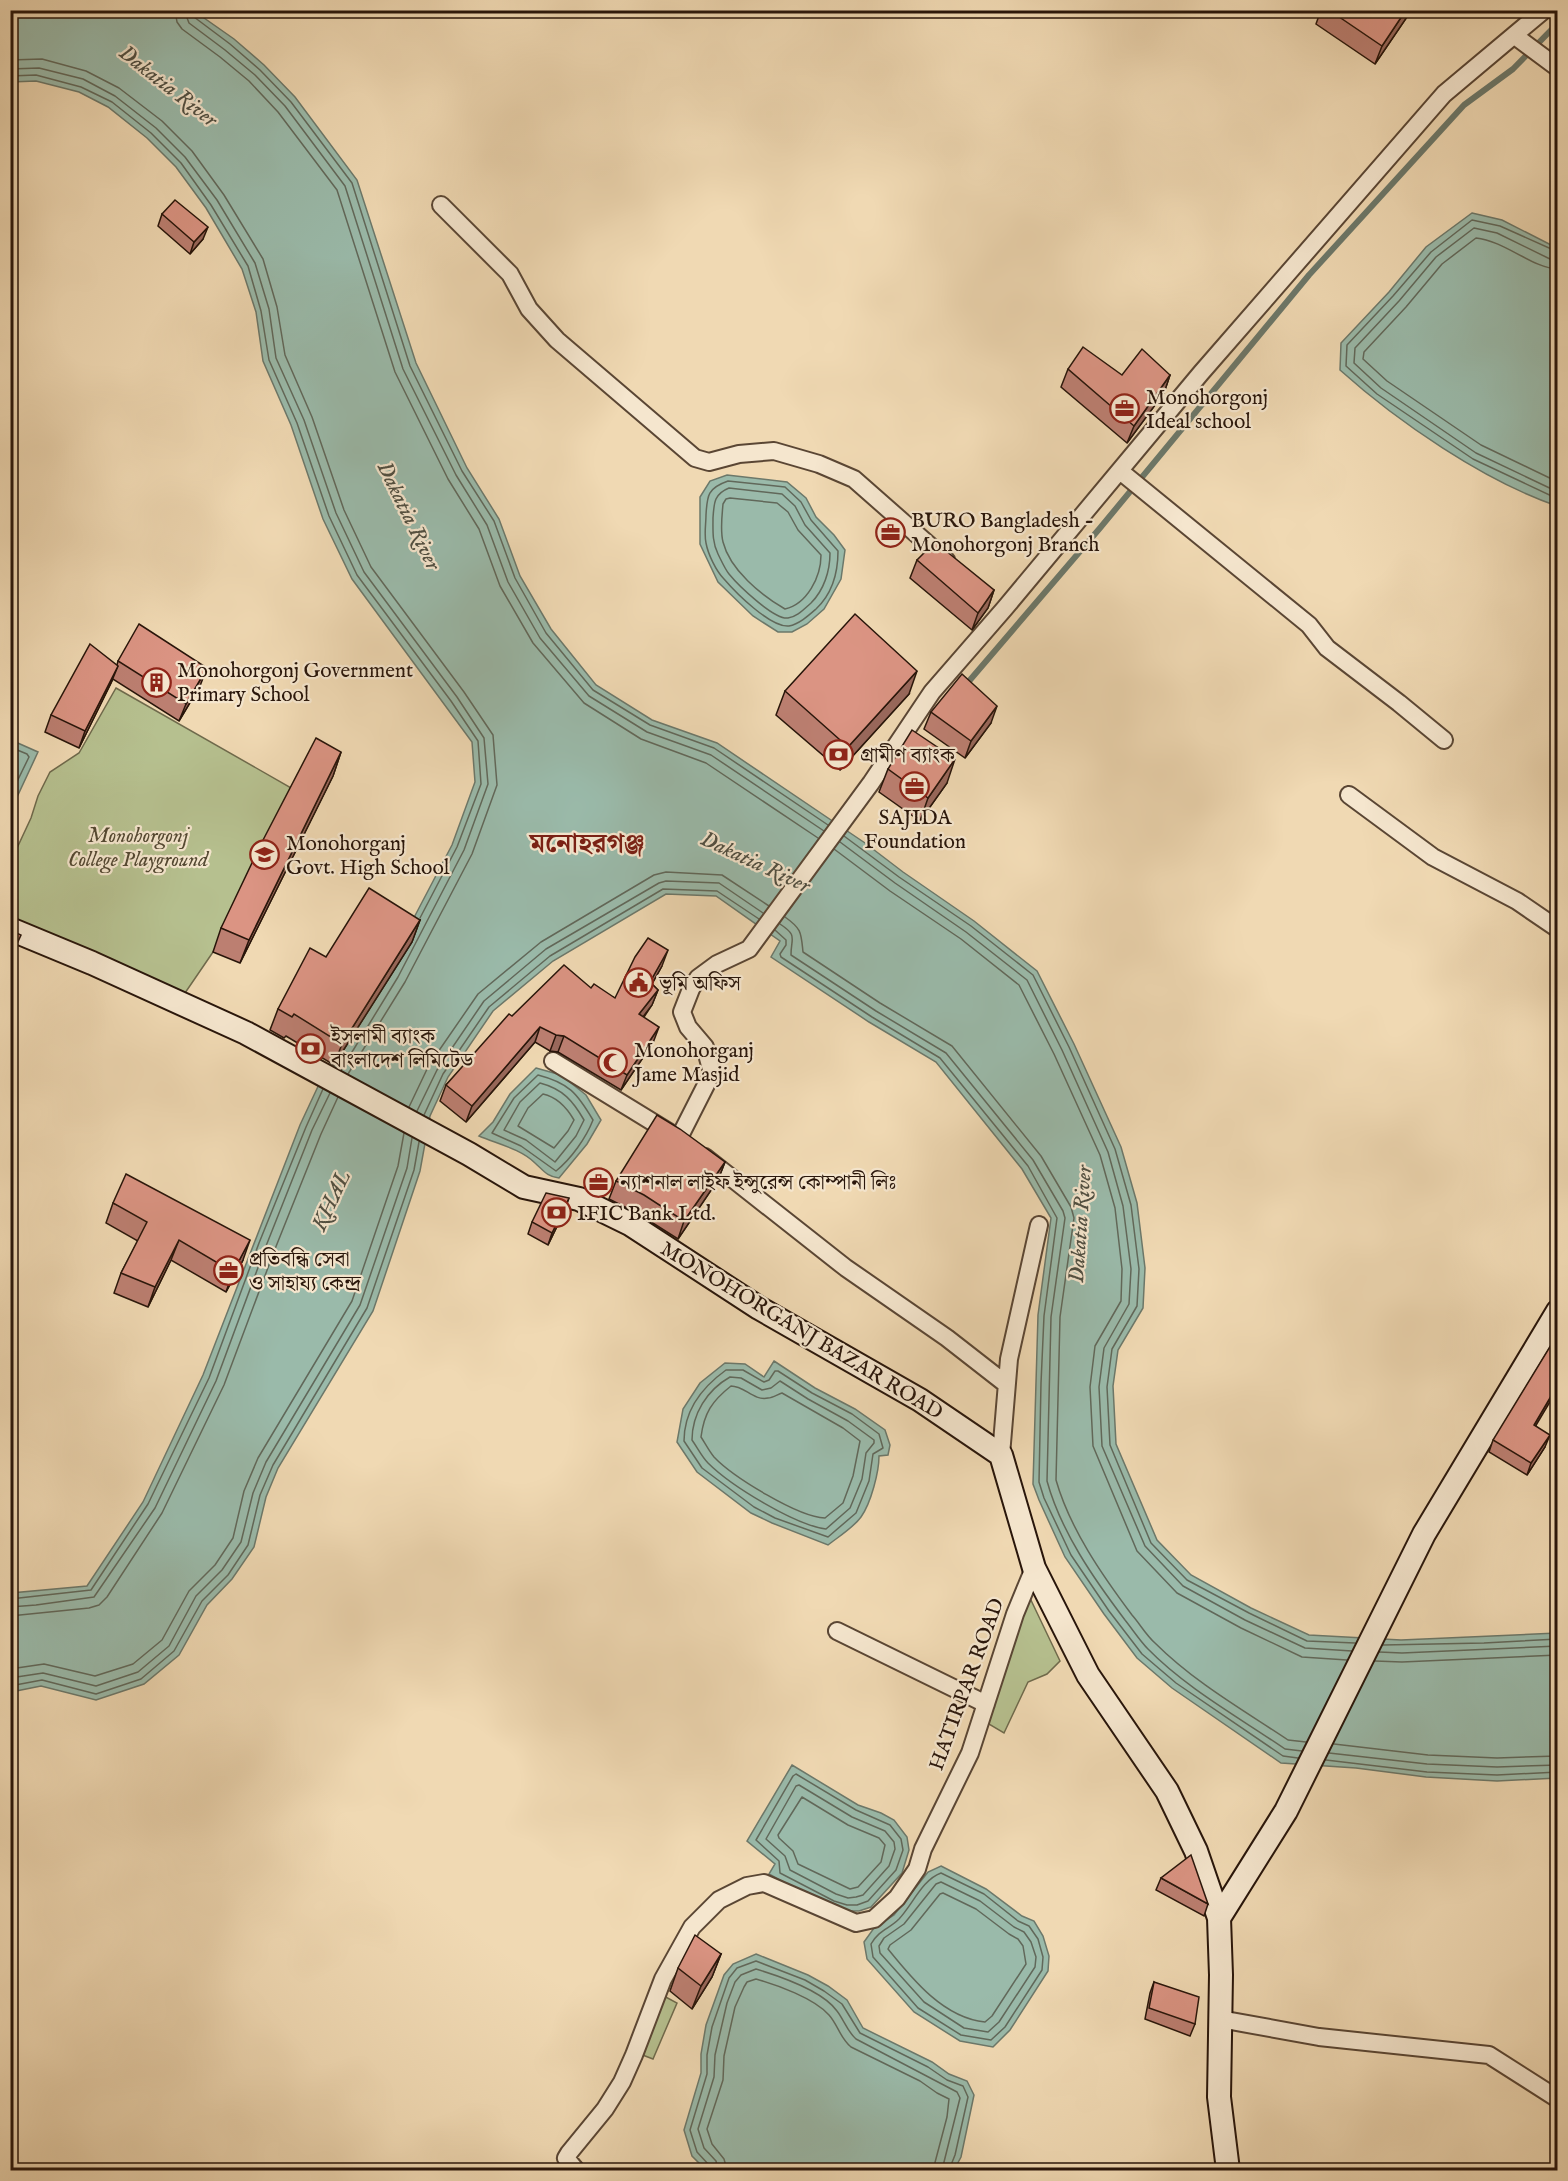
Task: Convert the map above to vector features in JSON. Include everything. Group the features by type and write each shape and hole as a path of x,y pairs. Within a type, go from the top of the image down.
{"street":[{"path":"679,1138 712,1073 705,1047 688,1027 682,1012 690,989 698,978 717,964 749,949 871,783 932,692 1001,604 1125,475 1201,373 1420,120 1444,94 1520,40 1544,10"},
{"path":"1520,40 1554,66"},
{"path":"441,205 510,274 529,309 557,340 695,458 709,462 739,454 774,451 819,464 854,479 962,572"},
{"path":"1125,475 1310,625 1327,648 1444,740"},
{"path":"1349,795 1433,857 1517,901 1557,929"},
{"name":"MONOHORGANJ BAZAR ROAD","path":"10,929 92,963 246,1033 469,1154 524,1187 579,1200 630,1224 759,1308 920,1400 1001,1455"},
{"path":"553,1061 679,1138 846,1268 947,1338 1006,1384"},
{"path":"1039,1225 1009,1359 1001,1455 1034,1568 1088,1675 1167,1791 1196,1851 1219,1918 1219,2097 1228,2170"},
{"path":"1219,1918 1286,1811 1424,1534 1557,1311"},
{"name":"HATIRPAR ROAD","path":"576,2170 566,2158 605,2109 622,2082 663,1979 692,1927 719,1900 747,1886 764,1882 856,1923 874,1919 897,1898 917,1869 923,1849 970,1753 1015,1614 1034,1568"},
{"path":"837,1630 986,1704"},
{"path":"1220,2019 1319,2037 1489,2055 1557,2098"}],"green space":[{"name":"Monohorgonj College Playground","path":"116,688 293,789 213,952 185,993 11,917 11,861 31,818 38,796 50,772 79,753"},
{"path":"1029,1596 1060,1661 1047,1674 1028,1682 1004,1733 982,1720"},
{"path":"662,1995 677,2003 653,2059 640,2054"}],"water":[{"path":"11,11 194,11 234,39 264,65 295,97 357,180 416,363 467,468 499,519 520,576 551,629 596,685 652,720 717,743 865,843 974,921 1037,971 1074,1044 1121,1147 1137,1203 1145,1268 1143,1308 1118,1350 1113,1386 1116,1444 1157,1540 1191,1575 1251,1608 1309,1635 1401,1640 1557,1633 1557,1778 1497,1781 1426,1777 1356,1768 1281,1763 1172,1688 1137,1658 1065,1557 1033,1484 1038,1315 1051,1218 1022,1169 936,1062 869,1022 771,957 780,941 716,896 666,894 553,961 493,1011 448,1077 430,1116 420,1171 373,1311 278,1468 266,1497 254,1547 232,1579 207,1605 179,1655 144,1684 96,1700 41,1686 11,1692 11,1593 87,1586 143,1502 203,1375 300,1125 328,1065 386,971 452,845 475,782 472,742 352,579 323,519 291,425 263,361 256,312 242,269 206,208 176,167 147,138 108,107 79,92 36,81 11,82"},
{"path":"1472,213 1502,220 1557,248 1557,506 1500,482 1443,448 1388,410 1340,370 1341,343 1389,292 1426,247"},
{"path":"727,475 787,482 806,498 816,517 845,550 841,579 824,609 807,624 792,632 778,632 753,616 718,582 700,544 700,497 710,481"},
{"path":"11,740 38,752 11,810"},
{"path":"536,1068 561,1075 586,1095 601,1120 587,1144 559,1178 548,1175 523,1154 479,1136 493,1122 510,1094"},
{"path":"774,1361 815,1388 855,1409 885,1430 890,1445 888,1455 879,1456 874,1487 861,1517 850,1529 828,1545 751,1513 697,1472 677,1442 683,1409 700,1383 725,1363 745,1364 764,1377"},
{"path":"792,1765 858,1805 894,1820 907,1837 909,1850 902,1873 871,1907 859,1911 846,1911 805,1894 769,1874 775,1864 747,1841"},
{"path":"941,1866 986,1889 1022,1916 1034,1921 1043,1936 1049,1956 1048,1971 1010,2030 993,2047 960,2041 914,2012 867,1959 864,1942 874,1928 894,1915 928,1872"},
{"path":"756,1954 808,1975 828,1986 847,2000 863,2028 932,2062 949,2074 967,2081 974,2095 961,2157 954,2170 706,2170 692,2156 684,2130 701,2073 701,2054 706,2025 724,1975 733,1964"}],"building":[{"path":"1329,10 1406,10 1382,46"},
{"path":"175,200 208,227 194,242 162,214"},
{"path":"1083,347 1122,375 1142,349 1170,375 1134,426 1068,369"},
{"path":"935,542 994,590 978,613 917,560"},
{"path":"855,614 917,671 848,747 785,691"},
{"path":"139,624 207,668 186,704 118,661"},
{"path":"90,644 118,666 85,731 51,715"},
{"path":"962,674 997,706 971,741 931,712"},
{"path":"912,730 955,759 928,798 888,769"},
{"path":"316,738 341,752 249,940 221,928"},
{"path":"369,888 420,920 342,1044 294,1014 292,1017 278,1009 310,948 326,957"},
{"path":"10,930 21,935 10,959"},
{"path":"648,938 668,950 650,982 658,990 639,1014 659,1027 627,1075 564,1036 556,1035 540,1027 472,1106 446,1085 509,1014 512,1016 564,965 591,988 594,984 615,998 635,957"},
{"path":"657,1115 725,1162 684,1221 644,1195 616,1181"},
{"path":"126,1174 250,1240 233,1272 179,1240 155,1287 121,1273 147,1222 113,1203"},
{"path":"546,1193 569,1198 552,1233 532,1222"},
{"path":"1551,1345 1557,1348 1557,1386 1534,1425 1550,1435 1531,1463 1493,1440"},
{"path":"1191,1855 1208,1904 1161,1878"},
{"path":"695,1935 721,1954 701,1986 678,1968"},
{"path":"1154,1982 1199,1997 1195,2024 1149,2008"}],"waterway":[{"path":"970,680 1100,528 1309,275 1464,105 1513,69 1558,23"}],"place":[{"name":"Monohorgonj Ideal school","path":"1125,409"},
{"name":"BURO Bangladesh - Monohorgonj Branch","path":"890,532"},
{"name":"Monohorgonj Government Primary School","path":"156,682"},
{"name":"গ্রামীণ ব্যাংক","path":"839,755"},
{"name":"SAJIDA Foundation","path":"915,786"},
{"name":"Monohorganj Govt. High School","path":"265,855"},
{"name":"ভূমি অফিস","path":"638,983"},
{"name":"ইসলামী ব্যাংক বাংলাদেশ লিমিটেড","path":"310,1048"},
{"name":"Monohorganj Jame Masjid","path":"613,1062"},
{"name":"ন্যাশনাল লাইফ ইন্সুরেন্স কোম্পানী লিঃ","path":"599,1182"},
{"name":"IFIC Bank Ltd.","path":"556,1213"},
{"name":"প্রতিবন্ধি সেবা ও সাহায্য কেন্দ্র","path":"228,1271"}],"district":[{"name":"মনোহরগঞ্জ","path":"587,843"}],"water label":[{"name":"Dakatia River","path":"169,85"},
{"name":"Dakatia River","path":"410,515"},
{"name":"Dakatia River","path":"756,861"},
{"name":"KHAL","path":"330,1200"},
{"name":"Dakatia River","path":"1079,1224"}]}
